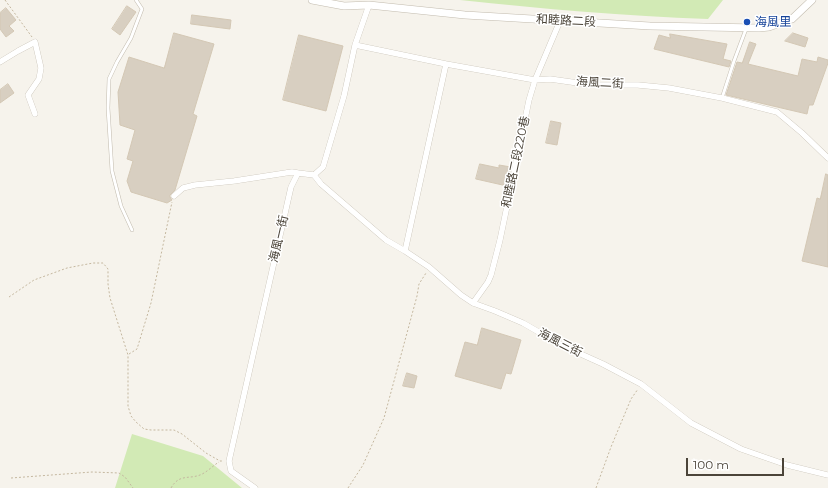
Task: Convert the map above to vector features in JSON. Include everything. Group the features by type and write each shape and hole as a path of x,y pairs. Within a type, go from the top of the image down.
{"street":[{"name":"和睦路二段","path":"312,0 344,6 369,5 465,15 560,21 650,26 759,28 770,27 792,19 812,0"},
{"path":"174,196 183,188 195,184 234,181 292,172 314,175 323,167 344,96 355,45 369,5"},
{"name":"和睦路二段220巷","path":"474,303 491,275 500,240 529,100 535,80 560,21"},
{"path":"0,62 35,42 41,68 39,79 28,95 35,114"},
{"name":"海風二街","path":"355,45 446,64 535,80 550,79 592,85 638,85 669,88 722,98 777,112 802,132 828,158"},
{"path":"405,250 446,64"},
{"name":"海風一街","path":"229,462 291,187 298,173"},
{"name":"海風三街","path":"314,175 321,184 386,240 405,250 429,267 461,295 474,303 522,323 563,346 603,364 641,384 691,423 741,449 787,465 828,476"},
{"path":"229,462 231,471 255,488"}],"lane":[{"path":"132,230 121,206 112,171 108,108 109,78 132,38 142,9 136,0"},
{"path":"722,98 746,27"}],"path":[{"path":"5,0 35,42"},
{"path":"128,355 137,349 144,329 174,196"},
{"path":"9,297 40,277 67,268 93,263 103,263 108,269 110,298 128,355 128,406 131,416 144,429 174,430 182,434 206,453 220,461 229,462"},
{"path":"348,488 363,465 384,418 419,284 429,267"},
{"path":"596,488 631,399 641,384"},
{"path":"171,488 174,483 182,478 204,474 220,461"},
{"path":"11,478 92,472 119,473 133,488"}],"green space":[{"path":"460,0 723,0 708,19 584,12"},
{"path":"132,434 203,456 242,488 115,488"}],"building":[{"path":"127,6 136,12 120,35 112,29"},
{"path":"6,8 16,20 9,26 14,31 6,37 0,29 0,13"},
{"path":"192,15 231,20 230,29 191,24"},
{"path":"174,33 214,44 193,114 197,116 175,190 170,195 172,200 167,203 131,192 127,181 133,161 127,159 135,130 120,125 118,92 129,57 164,68"},
{"path":"793,33 808,38 805,47 785,41"},
{"path":"670,34 727,44 723,59 731,61 729,67 654,49 659,35 670,38"},
{"path":"299,35 343,46 326,111 283,100"},
{"path":"750,42 756,44 748,64 798,76 802,59 817,62 818,57 828,60 813,105 809,105 807,114 726,95 737,62 742,63"},
{"path":"8,84 14,93 0,103 0,90"},
{"path":"551,121 561,123 557,145 546,143"},
{"path":"480,164 499,168 499,165 511,167 507,186 476,179"},
{"path":"826,174 828,175 828,267 802,261 817,198 820,199"},
{"path":"482,328 521,340 511,374 506,373 501,389 455,376 465,342 477,345"},
{"path":"407,373 417,376 414,388 403,386"}],"place":[{"name":"海風里","path":"747,22"}]}
